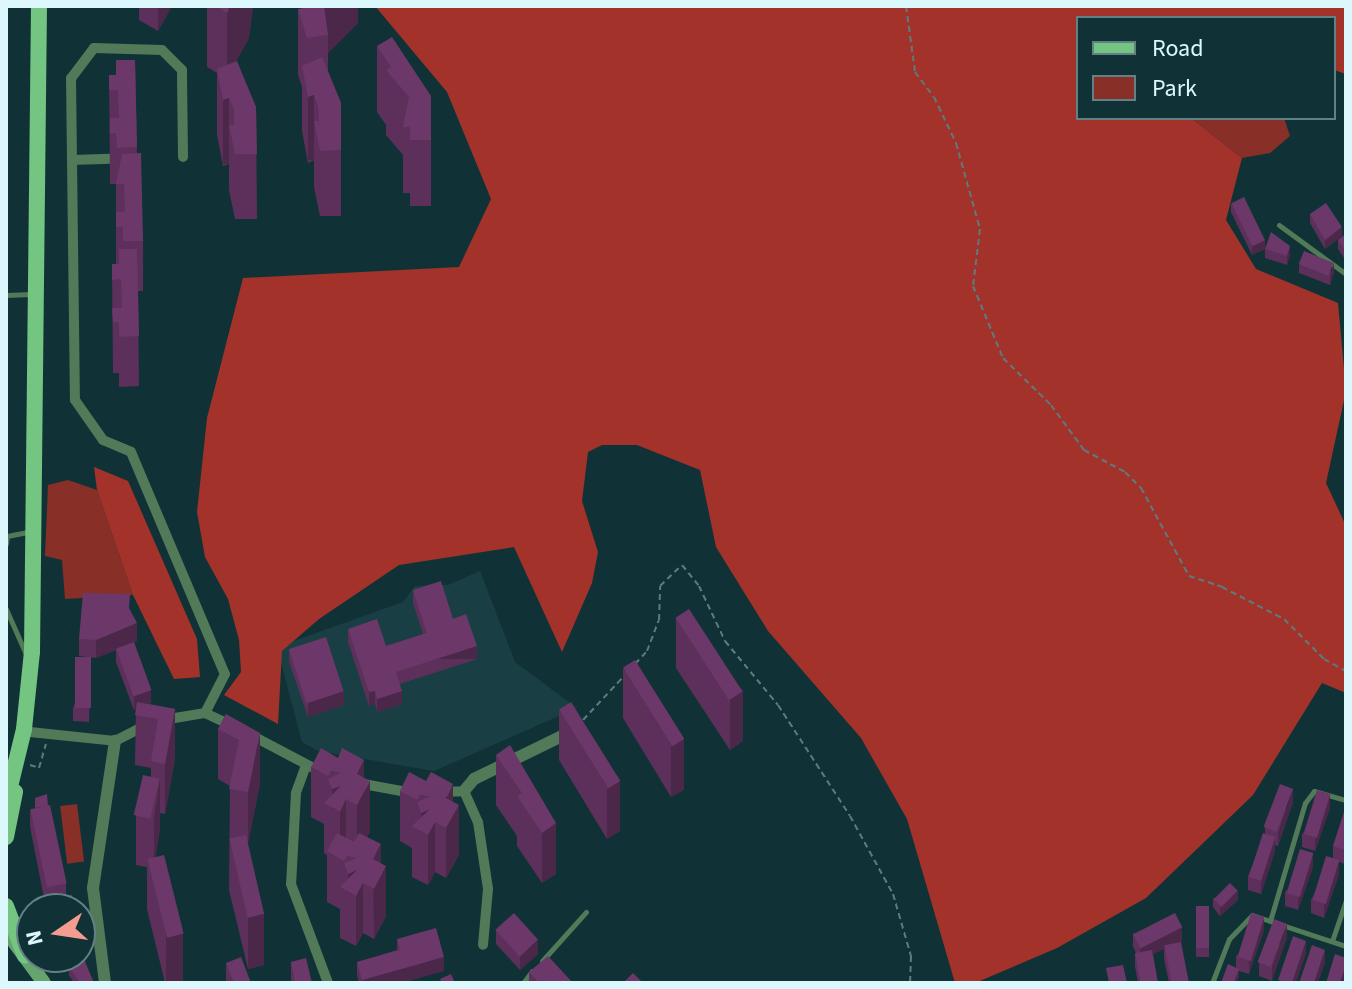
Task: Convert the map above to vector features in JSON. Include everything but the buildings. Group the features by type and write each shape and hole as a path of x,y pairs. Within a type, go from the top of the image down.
{"main road":[{"path":"6,803 30,732 31,6"},
{"path":"6,837 29,652 39,6"},
{"path":"6,906 16,932"}],"street":[{"path":"183,157 182,70 162,50 94,48 71,78 75,400 103,440 131,452 225,674 205,713"},
{"path":"72,160 110,159"},
{"path":"30,732 115,741 153,722 205,713 305,768 331,776"},
{"path":"464,791 474,779 574,729"},
{"path":"105,983 93,888 115,741"},
{"path":"305,768 296,793 291,884 328,983"},
{"path":"344,779 386,791 464,791"},
{"path":"464,791 478,822 488,889 483,945"}],"lane":[{"path":"1279,225 1346,274"},
{"path":"6,295 32,294"},
{"path":"6,544 7,536 28,532"},
{"path":"6,609 29,652"},
{"path":"1270,921 1305,803 1314,791 1346,800"},
{"path":"1332,941 1346,900"},
{"path":"523,983 586,912"},
{"path":"1212,983 1229,939 1252,915 1346,946"}],"path":[{"path":"906,6 915,72 934,97 956,143 980,229 973,286 1003,358 1051,405 1084,450 1125,472 1141,488 1189,576 1222,587 1284,619 1324,659 1346,671"},
{"path":"574,729 647,651 659,620 660,586 682,565 699,586 725,641 778,705 857,829 893,894 911,956 910,983"},
{"path":"39,768 47,743"}],"shaded area":[{"path":"375,6 1346,6 1346,74 1336,71 1336,16 1076,16 1076,120 1194,120 1242,158 1226,220 1256,269 1338,303 1346,391 1326,483 1346,526 1346,693 1322,683 1253,795 1146,898 1057,948 975,983 955,983 907,819 861,738 768,631 716,547 700,470 637,445 602,445 588,452 582,501 598,552 592,583 562,652 514,547 399,565 319,619 282,651 278,724 224,695 241,672 239,640 228,599 205,557 197,512 207,418 243,278 459,267 491,199 447,92"},
{"path":"94,467 128,481 197,639 200,677 174,679 133,595 97,490"},
{"path":"480,571 515,662 577,708 434,771 318,751 302,742 277,647 403,602 415,586 448,585"}],"green space":[{"path":"1194,120 1285,120 1290,136 1270,153 1242,158"},
{"path":"68,480 97,490 133,595 65,599 62,560 45,556 48,485"},
{"path":"77,804 84,862 67,864 60,806"}]}
